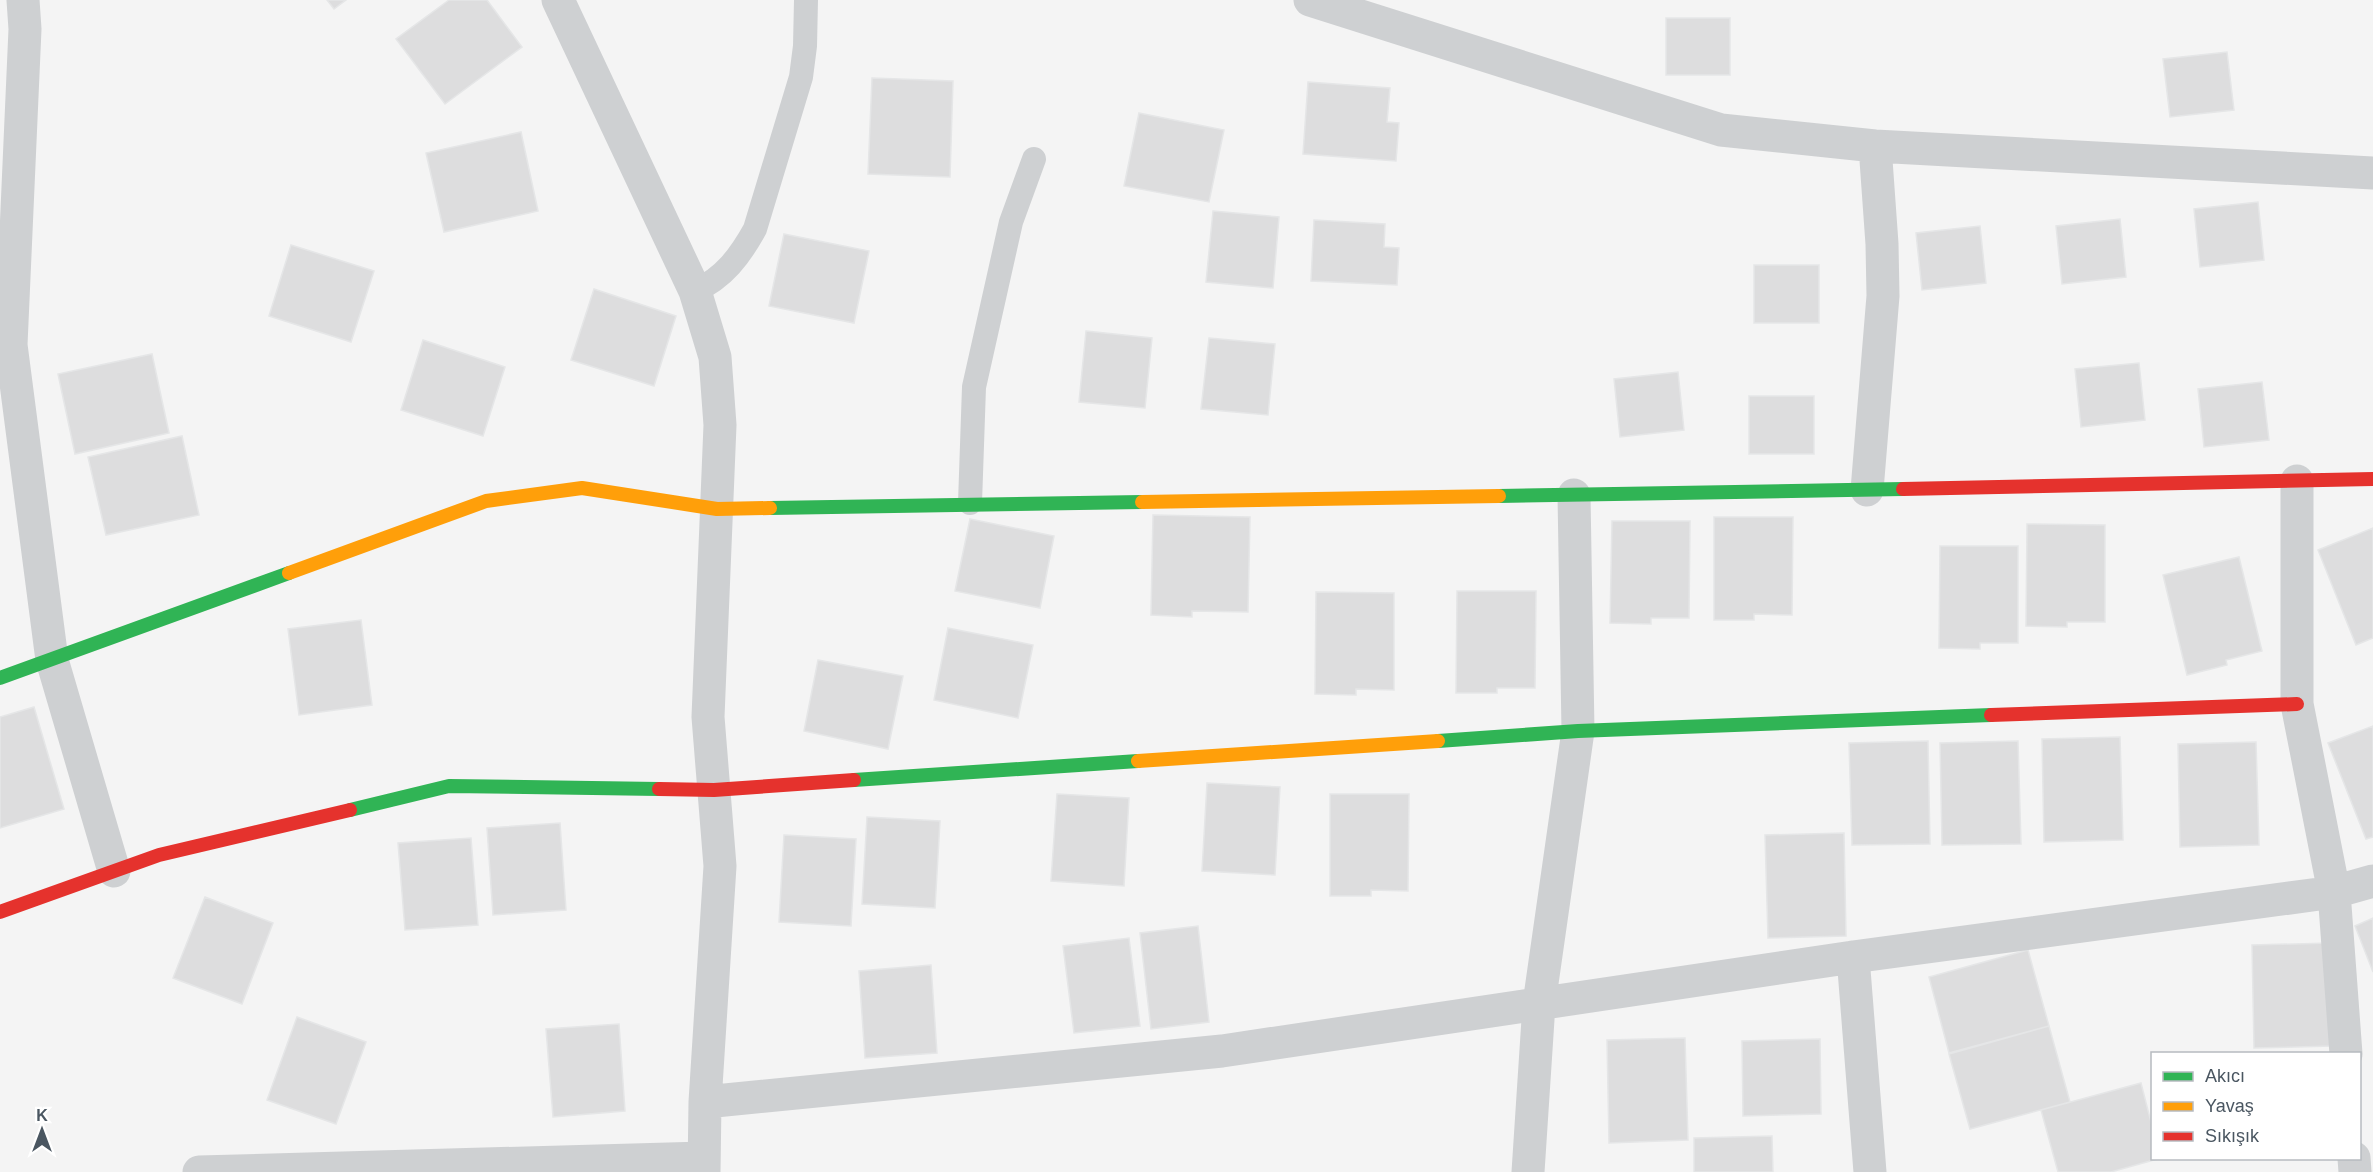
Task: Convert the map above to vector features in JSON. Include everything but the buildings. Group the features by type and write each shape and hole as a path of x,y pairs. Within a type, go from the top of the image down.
{"street":[{"path":"23,0 25,29 5,346 52,660 114,871"},
{"path":"199,1172 704,1165 705,1102 720,866 708,717 720,425 715,357 695,291 558,0"},
{"path":"1310,0 1721,130 1875,146 2373,173"},
{"path":"1867,490 1883,296 1875,146"},
{"path":"0,678 486,501 582,488 717,509 1867,490 2373,478"},
{"path":"2297,481 2297,704 2334,892 2346,1052"},
{"path":"1528,1172 1539,1004 1578,731 1574,495"},
{"path":"0,912 159,855 449,786 714,790 1578,731 2297,704"},
{"path":"705,1102 1222,1051 1853,957 2334,892 2373,880"},
{"path":"1853,957 1870,1172"}],"lane":[{"path":"695,291 709,285 728,270 743,251 755,228 801,76 805,46 806,0"},
{"path":"970,504 974,387 1011,222 1034,159"}],"traffic: fast":[{"path":"1499,496 1903,489"},
{"path":"770,508 1142,502"},
{"path":"0,678 289,573"},
{"path":"1438,741 1578,731 1991,715"},
{"path":"854,780 1138,761"},
{"path":"350,810 449,786 659,789"}],"traffic: slow":[{"path":"289,573 486,501 582,488 717,509 770,508"},
{"path":"1142,502 1499,496"},
{"path":"1138,761 1438,741"}],"traffic: jam":[{"path":"1903,489 2373,479"},
{"path":"1991,715 2297,704"},
{"path":"659,789 714,790 854,780"},
{"path":"0,912 159,855 350,810"}]}
